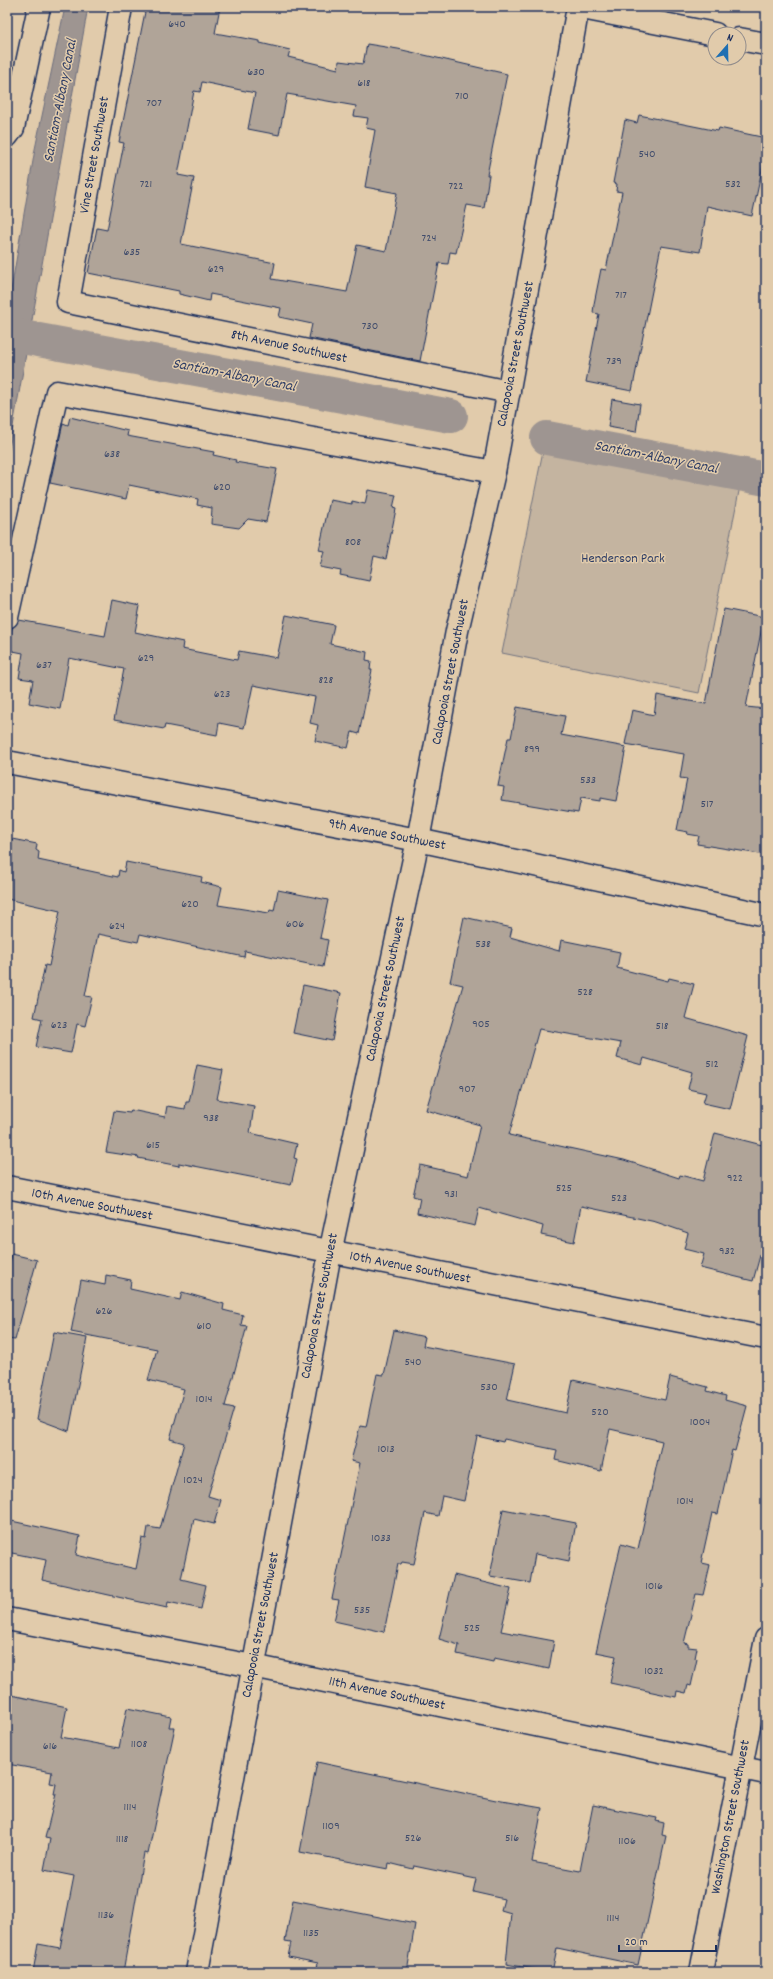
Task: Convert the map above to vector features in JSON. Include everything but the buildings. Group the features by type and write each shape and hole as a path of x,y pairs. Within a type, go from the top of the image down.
{"street":[{"path":"7,136 13,128 39,7"},
{"name":"Vine Street Southwest","path":"68,302 121,7"},
{"path":"578,7 707,32"},
{"name":"Calapooia Street Southwest","path":"197,1972 330,1253 418,840 457,631 494,472 578,7"},
{"path":"747,40 766,44"},
{"name":"8th Avenue Southwest","path":"68,302 509,392"},
{"path":"7,617 57,392 494,472"},
{"name":"9th Avenue Southwest","path":"7,762 418,840 766,914"},
{"name":"10th Avenue Southwest","path":"7,1187 330,1253 766,1338"},
{"name":"11th Avenue Southwest","path":"7,1619 253,1666 766,1773"},
{"name":"Washington Street Southwest","path":"701,1972 766,1638"}],"green space":[{"name":"Henderson Park","path":"545,441 741,481 699,693 502,653"}],"water":[{"path":"65,7 88,7 7,460 7,314 35,149"}],"waterway":[{"name":"Santiam-Albany Canal","path":"17,336 451,416"},
{"name":"Santiam-Albany Canal","path":"547,438 766,479"}]}
